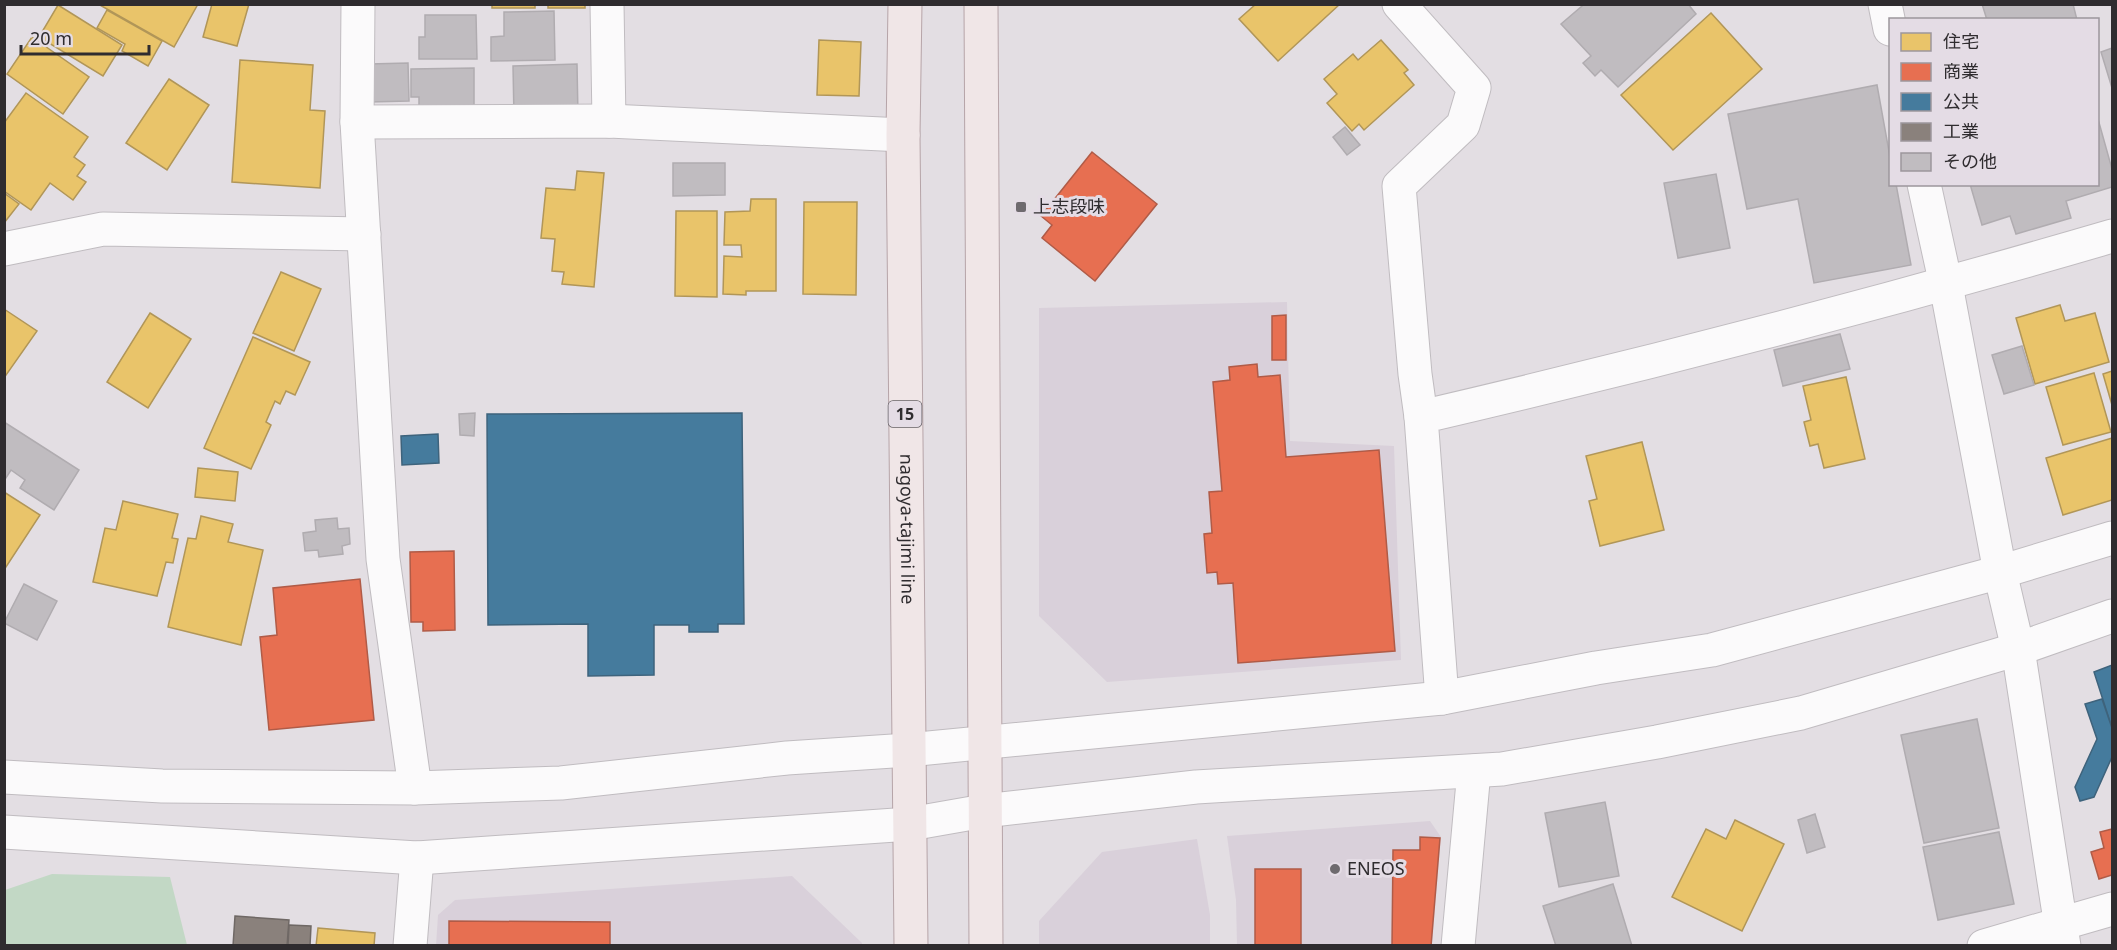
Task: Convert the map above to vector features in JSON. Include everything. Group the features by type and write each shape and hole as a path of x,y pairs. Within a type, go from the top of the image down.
{"main road":[{"name":"nagoya-tajimi line","path":"905,4 903,135 911,945"},
{"path":"981,4 986,945"}],"street":[{"path":"358,4 357,122 383,559 415,788"},
{"path":"607,4 609,120"},
{"path":"1399,4 1474,88 1463,125 1399,186 1415,374 1421,417 1442,698"},
{"path":"1886,5 1889,23"},
{"path":"357,122 609,120 903,135"},
{"path":"1924,186 1946,285 2000,572 2018,649 2062,934"},
{"path":"4,249 103,229 364,234"},
{"path":"1421,417 1634,367 1946,285 2112,236"},
{"path":"4,777 162,786 415,788 561,783 787,758 908,750 1442,698 1596,668 1712,650 2000,572 2112,538"},
{"path":"4,832 417,858 910,824 984,811 1196,787 1502,769 1657,742 1801,713 2018,649 2112,616"},
{"path":"1458,945 1474,771"},
{"path":"410,945 417,858"},
{"path":"1984,945 2062,934 2112,909"}],"shaded area":[{"path":"1287,302 1290,441 1394,446 1401,660 1107,682 1039,616 1039,308"},
{"name":"ENEOS","path":"1430,821 1441,837 1432,945 1237,945 1236,900 1227,836"},
{"path":"1197,839 1210,915 1210,945 1039,945 1039,921 1102,852"},
{"path":"792,876 862,943 862,946 436,946 438,915 455,900"}],"green space":[{"path":"52,874 170,877 187,945 5,945 5,890"}],"building: 住宅":[{"path":"98,4 198,4 174,47"},
{"path":"212,4 249,4 237,46 203,37"},
{"path":"492,4 535,4 535,8 492,8"},
{"path":"548,4 585,4 585,8 548,8"},
{"path":"1256,4 1340,4 1278,61 1239,19"},
{"path":"58,5 122,45 103,76 39,37"},
{"path":"107,10 162,41 148,66 122,51 125,44 97,28"},
{"path":"1711,13 1762,69 1673,150 1621,95"},
{"path":"32,37 89,77 63,114 7,74"},
{"path":"819,40 861,42 859,96 817,95"},
{"path":"1381,40 1408,70 1404,73 1414,85 1364,130 1359,124 1352,131 1327,103 1337,94 1324,79 1353,54 1358,60"},
{"path":"240,60 313,65 310,110 325,111 320,188 232,182"},
{"path":"169,79 209,105 167,170 126,143"},
{"path":"26,93 88,137 74,157 85,165 77,176 86,182 73,200 50,183 31,210 4,191 4,123"},
{"path":"577,171 604,173 594,287 562,284 564,272 552,271 555,239 541,238 546,188 575,190"},
{"path":"4,193 19,204 4,223"},
{"path":"751,199 776,199 776,291 746,291 746,295 723,294 724,256 742,257 741,245 724,245 725,212 750,211"},
{"path":"804,202 857,202 856,295 803,294"},
{"path":"676,211 717,211 717,297 675,296"},
{"path":"281,272 321,289 294,351 253,333"},
{"path":"2060,305 2065,321 2095,313 2109,362 2035,384 2016,318"},
{"path":"4,309 37,331 4,378"},
{"path":"150,313 191,339 148,408 107,382"},
{"path":"253,337 310,362 295,395 286,391 280,404 275,401 266,422 271,425 251,469 204,448"},
{"path":"2112,371 2112,405 2103,374"},
{"path":"2094,373 2111,432 2063,445 2046,387"},
{"path":"1846,377 1865,459 1824,468 1818,444 1810,446 1804,422 1811,420 1803,386"},
{"path":"2112,438 2112,500 2063,515 2046,458"},
{"path":"1642,442 1664,530 1600,546 1589,501 1597,499 1586,456"},
{"path":"198,468 238,472 235,501 195,497"},
{"path":"4,492 40,515 4,570"},
{"path":"123,501 178,514 172,538 178,539 173,563 166,562 157,596 93,582 105,528 116,530"},
{"path":"201,516 233,524 228,542 263,550 241,645 168,627 188,538 196,539"},
{"path":"1735,820 1784,844 1742,931 1672,897 1706,829 1726,839"},
{"path":"318,928 375,933 374,946 316,946"}],"building: 商業":[{"path":"1092,152 1157,204 1095,281 1042,238 1052,225 1041,216"},
{"path":"1286,315 1286,360 1272,360 1272,316"},
{"path":"1257,364 1258,377 1280,375 1286,457 1379,450 1395,651 1238,663 1233,583 1218,584 1217,572 1207,573 1204,534 1212,533 1209,492 1222,491 1213,382 1230,380 1229,367"},
{"path":"454,551 455,630 423,631 423,622 411,622 410,552"},
{"path":"360,579 374,720 269,730 260,637 277,635 273,588"},
{"path":"2112,829 2112,875 2099,879 2091,852 2104,848 2100,832"},
{"path":"1420,837 1440,838 1431,946 1392,946 1393,850 1420,850"},
{"path":"1255,869 1301,869 1301,946 1255,946"},
{"path":"449,921 610,922 610,946 449,946"}],"building: 公共":[{"path":"742,413 744,624 718,624 718,632 689,632 689,625 654,625 654,675 588,676 588,624 488,625 487,414"},
{"path":"438,434 439,463 402,465 401,436"},
{"path":"2112,665 2112,728 2094,672"},
{"path":"2102,699 2112,728 2112,757 2094,797 2080,801 2075,787 2097,739 2085,704"}],"building: 工業":[{"path":"235,916 289,920 287,946 233,946"},
{"path":"289,925 311,926 310,946 288,946"}],"building: その他":[{"path":"1581,4 1688,4 1696,14 1618,87 1601,70 1595,76 1583,63 1591,56 1561,24 1582,6"},
{"path":"1982,4 2073,4 2076,18 1986,18"},
{"path":"554,11 555,60 491,61 491,37 504,36 504,12"},
{"path":"425,15 476,15 477,59 419,59 419,37 425,37"},
{"path":"2112,48 2112,88 2101,52"},
{"path":"408,63 409,101 369,102 369,64"},
{"path":"577,64 578,116 514,117 513,66"},
{"path":"474,68 474,112 419,112 419,97 411,97 411,69"},
{"path":"1877,85 1889,151 1889,186 1896,186 1911,265 1814,283 1798,199 1747,209 1728,114"},
{"path":"2099,123 2112,169 2112,187 2066,201 2071,218 2016,234 2010,216 1982,225 1971,186 2099,186"},
{"path":"1345,127 1360,145 1347,155 1333,137"},
{"path":"673,163 725,163 725,195 673,196"},
{"path":"1716,174 1730,248 1678,258 1664,183"},
{"path":"1840,334 1850,369 1783,386 1774,350"},
{"path":"2022,346 2034,385 2004,394 1992,355"},
{"path":"475,413 474,436 460,435 459,414"},
{"path":"4,422 79,470 54,510 20,488 25,480 11,470 4,481"},
{"path":"337,518 338,529 349,528 350,544 342,546 343,554 319,557 318,550 305,551 303,533 316,531 315,520"},
{"path":"24,584 57,601 37,640 4,623"},
{"path":"1977,719 1999,828 1924,843 1901,735"},
{"path":"1605,802 1619,876 1559,887 1545,813"},
{"path":"1815,814 1825,847 1807,853 1798,820"},
{"path":"1999,832 2014,904 1938,920 1923,847"},
{"path":"1613,884 1632,946 1556,946 1543,906"}],"place":[{"name":"上志段味","path":"1021,207"},
{"name":"ENEOS","path":"1335,869"}]}
